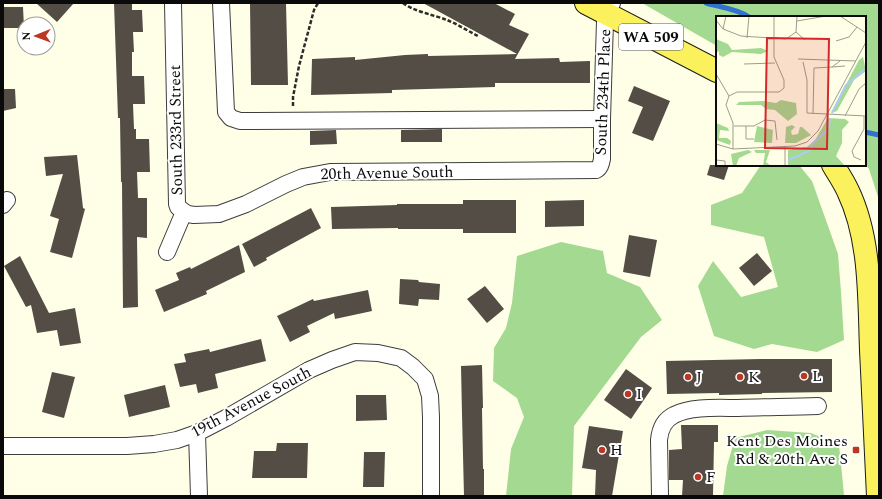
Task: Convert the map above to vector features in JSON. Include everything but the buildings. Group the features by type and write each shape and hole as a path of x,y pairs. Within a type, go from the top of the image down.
{"main road":[{"name":"WA 509","path":"586,3 610,9 716,70"},
{"path":"834,166 848,190 855,207 866,259 878,496"}],"street":[{"name":"South 233rd Street","path":"167,252 184,212 178,207 177,204 173,3"},
{"path":"221,3 226,112 231,118 240,121 602,119"},
{"name":"South 234th Place","path":"598,169 602,160 605,21 610,9"},
{"name":"20th Avenue South","path":"184,212 194,215 219,214 246,204 303,177 330,172 593,171 598,169"},
{"name":"19th Avenue South","path":"3,446 104,447 154,444 177,440 197,433 309,370 332,360 355,352 378,353 401,358 413,366 425,379 430,396 432,417 432,496"},
{"path":"660,496 659,434 662,425 672,416 687,410 818,406"},
{"path":"197,433 199,496"}],"path":[{"path":"294,121 293,97 297,74 314,10 318,3"},
{"path":"403,3 411,8 448,20 478,36"}],"green space":[{"path":"642,3 879,3 879,200 869,169 866,165 866,16 716,16 716,45"},
{"path":"760,166 800,166 812,181 838,254 844,340 817,352 772,344 754,349 714,336 698,286 713,261 741,297 778,287 764,237 711,225 711,205 742,193"},
{"path":"561,242 603,251 607,273 640,287 662,320 641,337 574,426 572,496 506,496 511,449 524,417 517,398 493,381 494,348 506,328 512,303 517,256"},
{"path":"767,430 811,433 839,445 844,496 723,496 727,466 735,438"}],"waterway":[{"path":"706,3 734,10 748,16"},
{"path":"866,132 879,135"}],"place":[{"name":"L","path":"804,376"},
{"name":"J","path":"688,377"},
{"name":"K","path":"740,377"},
{"name":"I","path":"628,394"},
{"name":"H","path":"602,450"},
{"name":"Kent Des Moines Rd & 20th Ave S","path":"856,450"},
{"name":"F","path":"698,477"}]}
